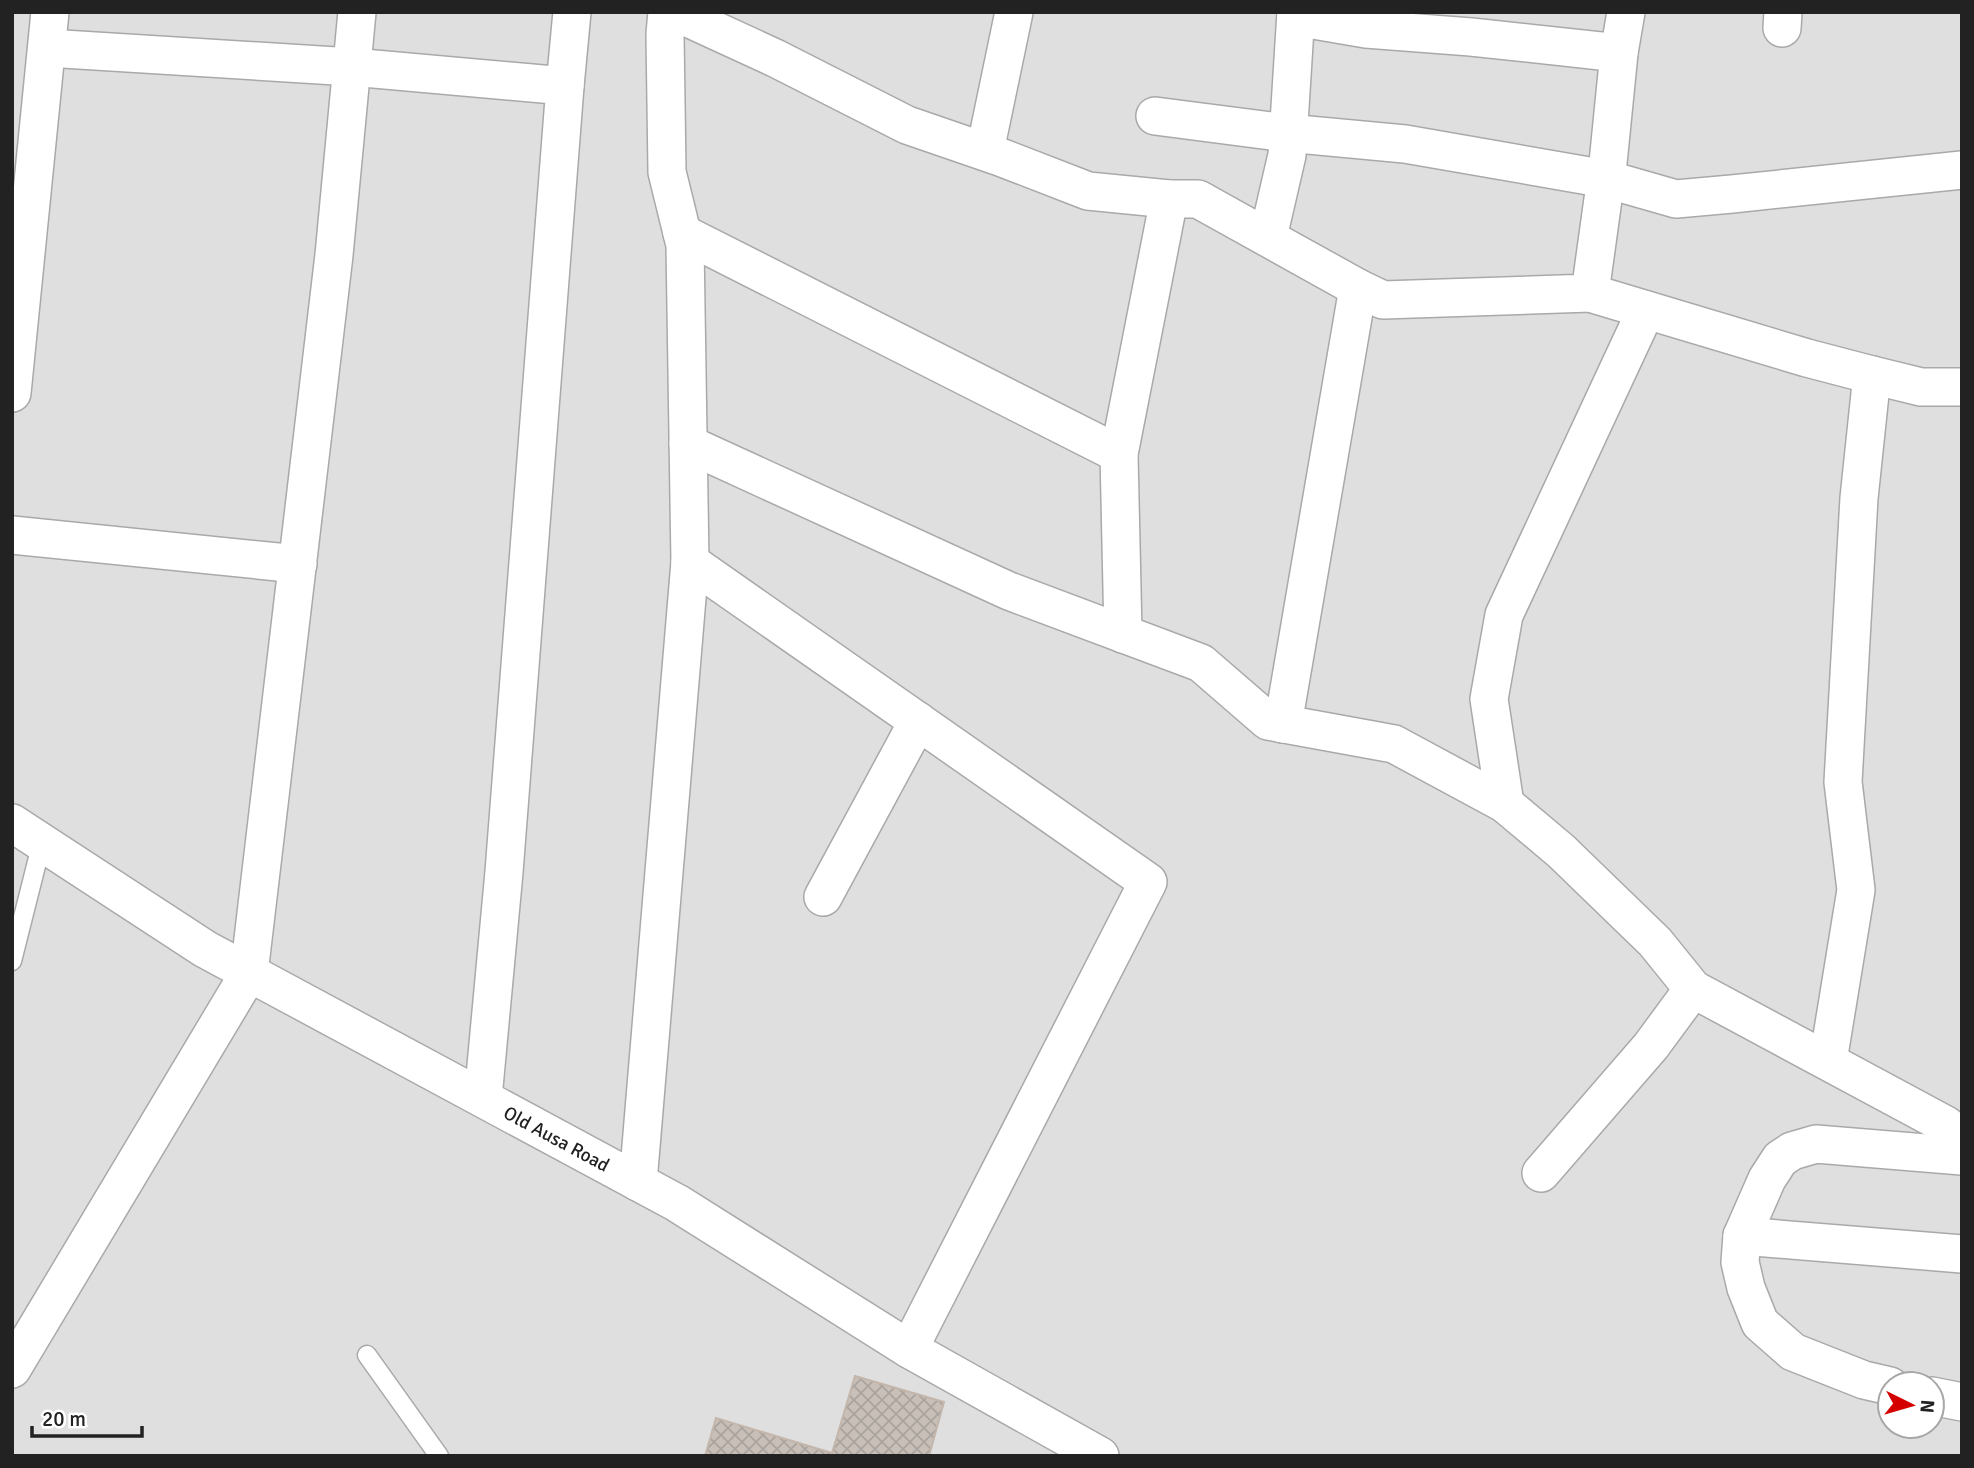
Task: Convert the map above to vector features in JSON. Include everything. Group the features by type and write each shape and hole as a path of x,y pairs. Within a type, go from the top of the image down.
{"street":[{"path":"12,393 50,12"},
{"path":"12,1369 249,973 334,256 357,12"},
{"path":"483,1098 506,845 572,12"},
{"path":"638,1182 690,562 685,245 667,173 667,12"},
{"path":"675,12 775,58 907,125 985,151 1088,191 1169,199 1198,199 1383,300 1590,293 1872,375 1921,387 1962,387"},
{"path":"985,151 1014,12"},
{"path":"1590,293 1626,12"},
{"path":"1268,237 1287,155 1296,15 1366,29 1619,52"},
{"path":"47,48 352,67 565,86"},
{"path":"1156,117 1405,144 1606,179 1676,199 1962,170"},
{"path":"1123,634 1119,454 1169,199"},
{"path":"682,233 1119,454"},
{"path":"1283,724 1358,288"},
{"path":"1505,804 1489,699 1504,615 1646,310"},
{"path":"1828,1061 1856,890 1843,782 1859,498 1872,375"},
{"path":"688,444 1009,591 1201,663 1268,721 1394,744 1505,804 1561,850 1655,942 1693,989 1946,1125 1962,1138"},
{"path":"12,535 298,564"},
{"path":"690,562 1149,882 909,1349"},
{"path":"823,897 918,721"},
{"name":"Old Ausa Road","path":"12,822 205,949 677,1203 909,1349 1100,1456"},
{"path":"1541,1173 1651,1046 1693,989"},
{"path":"1876,1383 1793,1352 1760,1324 1745,1288 1740,1262 1742,1236 1767,1179 1780,1159 1792,1150 1816,1144 1962,1156"},
{"path":"1742,1236 1962,1254"}],"lane":[{"path":"12,961 42,842"},
{"path":"367,1355 439,1456"}],"shaded area":[{"path":"12,12 1962,12 1962,1456 12,1456"}],"building":[{"path":"855,1376 944,1402 929,1456 705,1456 716,1418 832,1453"}]}
